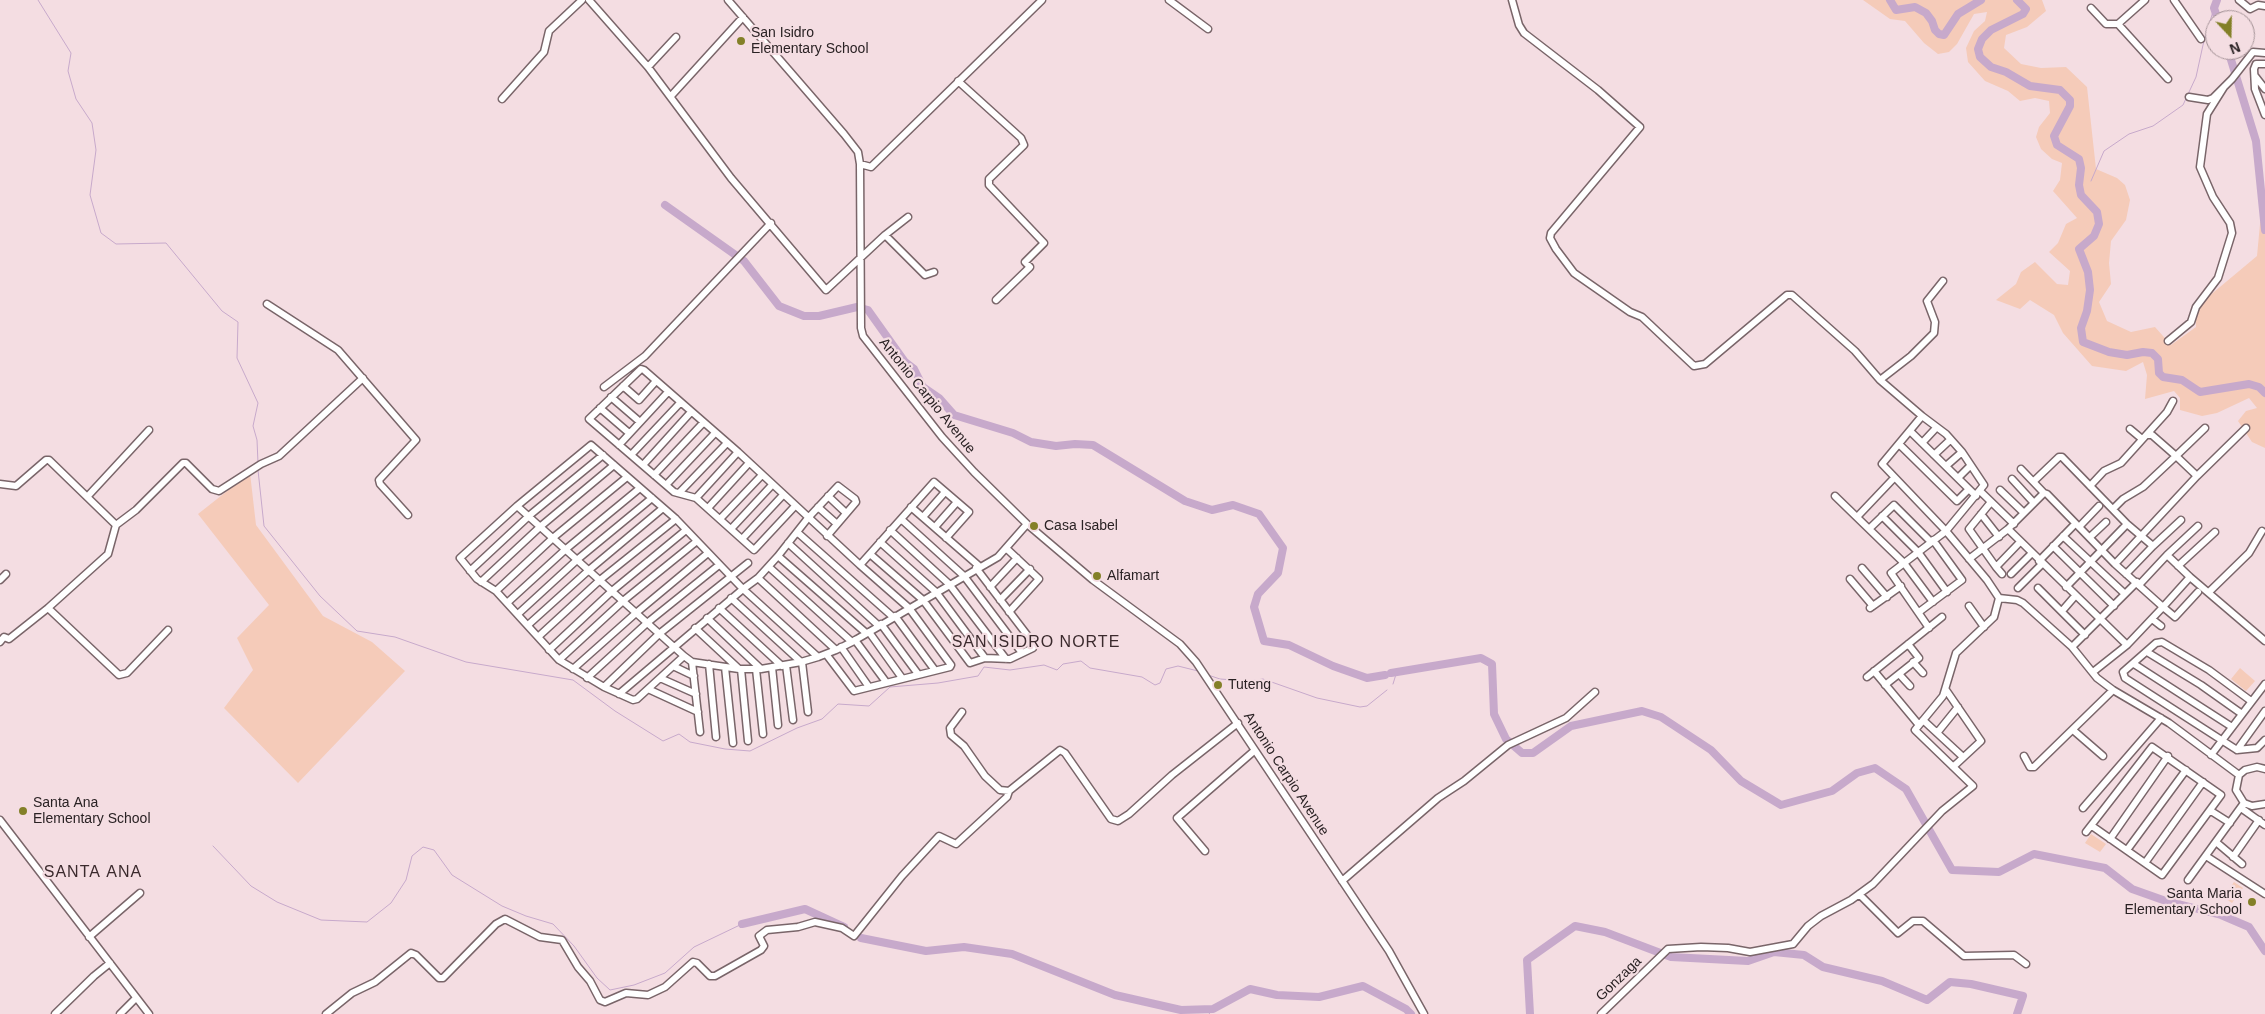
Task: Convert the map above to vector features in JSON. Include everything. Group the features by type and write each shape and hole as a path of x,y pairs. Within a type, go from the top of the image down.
{"street":[{"path":"502,99 544,52 549,32 582,0"},
{"path":"589,0 648,67 731,178 826,290 908,217"},
{"name":"Antonio Carpio Avenue","path":"728,0 858,152 860,164 861,328 863,336 942,437 974,472 1027,524 1094,580 1180,644 1196,662 1389,951 1424,1014"},
{"path":"860,164 870,167 1042,0"},
{"path":"1168,0 1208,29"},
{"path":"1512,0 1519,25 1524,33 1598,90 1640,127 1635,136 1551,233 1550,238 1556,249 1574,273 1630,312 1642,318 1694,366 1705,364 1787,294 1792,295 1855,351 1880,380 1950,440 1962,452 1984,485 1946,531 1892,573 1929,628"},
{"path":"2091,8 2106,24 2118,24 2145,0"},
{"path":"2174,0 2201,39"},
{"path":"2239,0 2250,9 2258,5 2265,6"},
{"path":"671,96 743,17"},
{"path":"2118,24 2168,78"},
{"path":"648,67 676,37"},
{"path":"2168,341 2191,322 2196,307 2218,278 2232,233 2230,222 2213,197 2200,166 2207,114 2224,87 2252,52 2265,53"},
{"path":"2265,64 2256,64 2254,69 2255,89 2265,115"},
{"path":"2255,75 2265,89"},
{"path":"958,82 1021,138 1024,145 989,179 989,185 1044,243 1025,262 1030,267 996,300"},
{"path":"2189,97 2208,100 2224,87"},
{"path":"604,388 645,356 771,224"},
{"path":"886,235 925,275 934,272"},
{"path":"1880,380 1911,356 1934,333 1935,322 1927,301 1943,281"},
{"path":"267,304 338,350 416,440 380,480 380,484 408,515"},
{"path":"795,506 754,550 696,498 679,493 666,485 589,419 642,369 738,452 827,536 908,608 951,665 950,667 853,690 826,654"},
{"path":"1,637 9,639 48,608 108,554 116,525 136,510 183,464 186,464 212,489 220,491 261,464 280,456 363,378"},
{"path":"623,386 639,400 656,381"},
{"path":"619,445 668,392"},
{"path":"612,397 640,422"},
{"path":"2090,486 2104,471 2121,463 2167,412 2173,401"},
{"path":"631,455 680,403"},
{"path":"600,408 629,434"},
{"path":"642,465 691,412"},
{"path":"1922,416 1882,464 1946,531 1987,580 1999,598 1994,617 1956,653 1943,696 1915,730 1973,786 1930,823 1872,884 1859,894 1898,933 1913,920 1924,921 1964,956 2014,955 2026,964"},
{"path":"654,475 703,423"},
{"path":"1922,443 1936,428"},
{"path":"2130,428 2144,437 2152,435 2197,476"},
{"path":"2114,508 2122,499 2149,482 2204,428"},
{"path":"2115,564 2197,476 2246,428"},
{"path":"87,497 149,430"},
{"path":"1910,431 1968,489 1992,502 2014,524"},
{"path":"666,485 715,433"},
{"path":"1934,454 1950,440"},
{"path":"679,493 727,443"},
{"path":"1899,444 1957,501 1968,489"},
{"path":"684,656 635,700 619,694 587,678 559,660 496,591 481,582 470,571 461,557 590,445 676,519 743,589 818,657"},
{"path":"696,498 738,452"},
{"path":"1946,466 1962,452"},
{"path":"470,571 530,515 603,455"},
{"path":"2034,482 2060,457 2114,508 2127,524 2153,546"},
{"path":"0,484 16,486 46,460 49,460 116,525"},
{"path":"708,508 749,463"},
{"path":"481,582 542,526 614,465"},
{"path":"1958,478 1970,466"},
{"path":"2021,469 2115,564 2176,617 2198,592"},
{"path":"720,519 762,475"},
{"path":"496,591 554,537 627,476"},
{"path":"1857,517 1894,478"},
{"path":"2012,479 2034,503"},
{"path":"860,565 934,482 969,512 946,538"},
{"path":"731,529 772,485"},
{"path":"619,694 673,646 758,578 808,518 838,486 855,499 856,502 827,536"},
{"path":"507,602 566,549 640,488"},
{"path":"2000,490 2024,513"},
{"path":"923,517 945,492"},
{"path":"1969,559 2014,524 2044,493"},
{"path":"742,539 783,495"},
{"path":"828,496 846,513"},
{"path":"1835,496 1904,563 1933,602"},
{"path":"518,614 578,559 652,498"},
{"path":"935,527 957,502"},
{"path":"1992,502 1969,529 2002,574"},
{"path":"1869,529 1894,505 1932,541 1962,580 1919,612"},
{"path":"518,506 692,662 740,669 759,669 802,662 826,654 854,641 998,557 1027,524"},
{"path":"2018,588 2053,546 2099,506"},
{"path":"818,507 837,524"},
{"path":"870,554 923,600 969,662 985,658 1006,659 1033,648 1034,644 990,587 978,567 911,507"},
{"path":"528,625 589,570 663,508"},
{"path":"1981,514 1999,537"},
{"path":"1882,516 1918,552 1947,592"},
{"path":"538,637 600,580 676,519"},
{"path":"901,519 964,576 1022,653"},
{"path":"2126,574 2181,520"},
{"path":"2090,537 2106,522"},
{"path":"2066,587 2103,551 2127,524"},
{"path":"2072,647 2125,594 2138,584 2198,526"},
{"path":"2008,529 2127,645"},
{"path":"549,650 612,591 686,530"},
{"path":"890,530 949,584 1006,659"},
{"path":"2209,592 2249,553 2262,531"},
{"path":"797,532 894,617 934,670"},
{"path":"2178,566 2215,532"},
{"path":"2063,536 2125,594"},
{"path":"559,660 623,601 697,541"},
{"path":"880,542 936,592 985,658"},
{"path":"1996,567 2020,542"},
{"path":"788,543 880,625 918,674"},
{"path":"2053,546 2114,606"},
{"path":"1007,549 1038,577 1038,582 1009,612"},
{"path":"573,669 708,553"},
{"path":"2011,574 2032,553"},
{"path":"2167,555 2190,577 2265,640"},
{"path":"778,556 868,632 902,678"},
{"path":"990,587 1017,558"},
{"path":"604,687 659,634 748,563"},
{"path":"587,678 647,623 719,564"},
{"path":"769,567 854,641 886,682"},
{"path":"1862,568 1886,596"},
{"path":"1000,600 1030,569"},
{"path":"0,580 6,574"},
{"path":"2093,672 2127,645 2190,577"},
{"path":"758,578 839,648 869,687"},
{"path":"1850,579 1871,607 1901,586"},
{"path":"2038,588 2085,635"},
{"path":"2062,611 2075,596"},
{"path":"731,598 802,662 808,712"},
{"path":"1999,598 2017,600 2023,604 2072,647 2093,672 2113,690 2161,718 2239,776"},
{"path":"1969,606 1984,627"},
{"path":"48,608 120,675 127,673 168,630"},
{"path":"719,608 784,666 793,720"},
{"path":"1867,677 1942,617"},
{"path":"707,618 759,669 763,734"},
{"path":"2152,619 2161,626"},
{"path":"695,628 740,669 748,741"},
{"path":"2251,701 2209,670 2162,642 2156,642 2123,672 2124,678 2237,750 2257,748 2265,740"},
{"path":"1886,685 1919,658 1908,644"},
{"path":"2147,652 2201,685 2242,714"},
{"path":"692,662 700,732"},
{"path":"1914,662 1923,673"},
{"path":"709,664 716,737"},
{"path":"2134,664 2232,727"},
{"path":"673,666 694,676"},
{"path":"725,667 733,743"},
{"path":"772,667 778,725"},
{"path":"1874,672 1921,722 1937,733 1964,757"},
{"path":"1899,674 1910,686"},
{"path":"660,678 696,694"},
{"path":"2211,755 2265,684"},
{"path":"648,689 698,712"},
{"path":"1946,690 1981,741 1954,767"},
{"path":"2024,756 2030,767 2034,766 2113,690"},
{"path":"1342,881 1438,798 1464,781 1508,744 1566,718 1595,692"},
{"path":"1937,733 1958,707"},
{"path":"2237,750 2265,711"},
{"path":"962,712 950,728 952,735 964,746 985,776 1000,790 1009,791"},
{"path":"2083,808 2161,718"},
{"path":"326,1014 352,993 375,982 411,952 416,954 439,978 443,978 496,924 504,919 540,937 562,940 578,967 590,981 600,1000 606,1002 626,993 648,995 664,987 693,962 697,963 710,976 715,976 760,950 764,946 759,936 767,930 798,928 815,922 842,928 854,936 902,876 939,836 956,844 1006,797 1009,791 1060,750 1065,753 1111,819 1118,821 1129,814 1172,775 1238,723"},
{"path":"2073,730 2103,756"},
{"path":"2086,832 2152,746 2221,795 2162,875 2092,826"},
{"path":"1205,851 1177,818 1254,751"},
{"path":"2110,839 2168,756"},
{"path":"2233,857 2262,822 2243,806 2236,790 2239,776 2251,768 2265,769"},
{"path":"2126,850 2186,770"},
{"path":"2145,863 2204,782"},
{"path":"2243,806 2265,804"},
{"path":"2188,880 2243,806"},
{"path":"2211,811 2230,823"},
{"path":"0,820 149,1014"},
{"path":"2216,842 2242,864"},
{"path":"2206,856 2264,892"},
{"path":"90,937 140,893"},
{"name":"Gonzaga","path":"1601,1014 1666,952 1675,948 1701,947 1728,948 1750,952 1764,948 1787,946 1793,944 1808,926 1821,916 1859,894"},
{"path":"55,1014 94,976 110,964"},
{"path":"120,1014 136,998"}],"shaded area":[{"path":"1863,0 2042,0 2046,11 2027,27 2006,35 2004,48 2021,64 2041,68 2066,67 2087,87 2096,169 2117,178 2125,185 2130,200 2126,220 2111,241 2109,263 2111,284 2099,302 2107,321 2131,332 2155,327 2171,345 2196,327 2196,307 2257,256 2262,203 2265,204 2265,448 2252,442 2238,421 2246,411 2257,408 2249,398 2217,413 2202,416 2180,410 2180,398 2174,391 2145,399 2147,375 2143,362 2126,371 2092,366 2063,333 2054,315 2030,300 2020,309 1996,300 2016,284 2021,272 2035,262 2057,284 2068,285 2070,271 2049,252 2058,243 2066,224 2077,218 2053,191 2060,180 2062,163 2052,159 2041,149 2036,137 2039,127 2050,113 2049,101 2035,98 2020,101 2008,91 1985,81 1968,62 1966,48 1974,31 1985,21 1987,12 1974,14 1957,44 1949,52 1938,54 1924,43 1905,21 1890,19"},
{"path":"250,473 256,525 323,616 372,642 405,671 298,783 224,708 253,670 237,638 269,605 198,514"},
{"path":"2240,668 2255,681 2246,691 2231,679"},
{"path":"2091,834 2106,844 2100,852 2085,843"},
{"path":"2234,882 2243,888 2232,903 2223,897"}],"waterway":[{"path":"38,0 71,53 68,71 76,99 92,123 96,150 90,195 101,233 116,244 166,243 222,311 238,322 237,358 258,403 253,426 257,440 258,463"},
{"path":"1890,0 1896,10 1915,7 1926,13 1932,21 1935,30 1939,34 1944,35 1958,14 1981,0"},
{"path":"2017,0 2026,9 2023,14 1991,30 1982,39 1978,49 1980,57 1991,67 2006,72 2030,86 2060,90 2070,100 2070,106 2054,136 2057,145 2079,159 2081,195 2097,212 2099,224 2094,236 2079,249 2088,272 2090,290 2087,311 2081,328 2083,342 2109,352 2127,355 2143,352 2152,353 2158,359 2159,373 2163,377 2182,380 2200,392 2249,384 2259,387 2265,393"},
{"path":"2215,10 2217,0"},
{"path":"2091,181 2104,151 2129,134 2153,126 2183,105 2196,77 2214,8"},
{"path":"2231,60 2256,141 2265,230"},
{"path":"665,205 744,261 779,306 804,316 819,316 857,307 868,310 905,362 914,369 923,387 939,398 954,415 1013,433 1031,442 1056,446 1093,445 1185,501 1212,510 1233,505 1259,514 1283,548 1278,573 1258,594 1254,607 1264,641 1289,645 1333,666 1367,678 1385,675"},
{"path":"258,470 264,526 320,596 357,631 395,637 466,662 573,680 615,711 663,741 679,734 690,742 725,749 750,751 797,728 822,719 838,704 869,706 890,687 938,683 978,676 984,667 1010,670 1044,665 1057,670 1063,664 1081,661 1090,668 1142,677 1155,685 1160,683 1166,669 1178,666 1198,671"},
{"path":"1391,673 1481,658 1492,664 1494,714 1506,739 1522,753 1533,753 1571,726 1642,711 1661,717 1711,750 1741,781 1781,805 1832,791 1857,773 1875,768 1906,789 1952,870 1999,872 2034,854 2105,868 2132,889 2163,900 2221,915 2249,927 2265,951"},
{"path":"1393,684 1397,671"},
{"path":"1208,675 1220,679 1249,681 1263,679 1317,698 1360,707 1367,706 1387,690"},
{"path":"213,846 251,886 277,902 321,920 367,922 391,903 406,880 412,856 423,847 434,850 452,875 502,906 553,924 574,946 597,978 610,990 634,985 665,973 694,947 742,924"},
{"path":"742,924 805,909 844,927"},
{"path":"1530,1014 1527,960 1575,926 1605,932 1671,957 1748,961 1774,952 1804,955 1823,967 1882,981 1927,1000 1950,982 1971,984 2023,996 2017,1014"},
{"path":"861,938 926,951 964,947 1012,954 1115,995 1181,1010 1213,1009 1250,989 1277,995 1319,997 1363,986 1406,1009 1411,1014"},
{"path":"1209,1014 1213,1009"}],"place":[{"name":"San Isidro Elementary School","path":"741,41"},
{"name":"Casa Isabel","path":"1034,526"},
{"name":"Alfamart","path":"1097,576"},
{"name":"Tuteng","path":"1218,685"},
{"name":"Santa Ana Elementary School","path":"23,811"},
{"name":"Santa Maria Elementary School","path":"2252,902"}],"district":[{"name":"SAN ISIDRO NORTE","path":"1036,643"},
{"name":"SANTA ANA","path":"93,873"}]}
